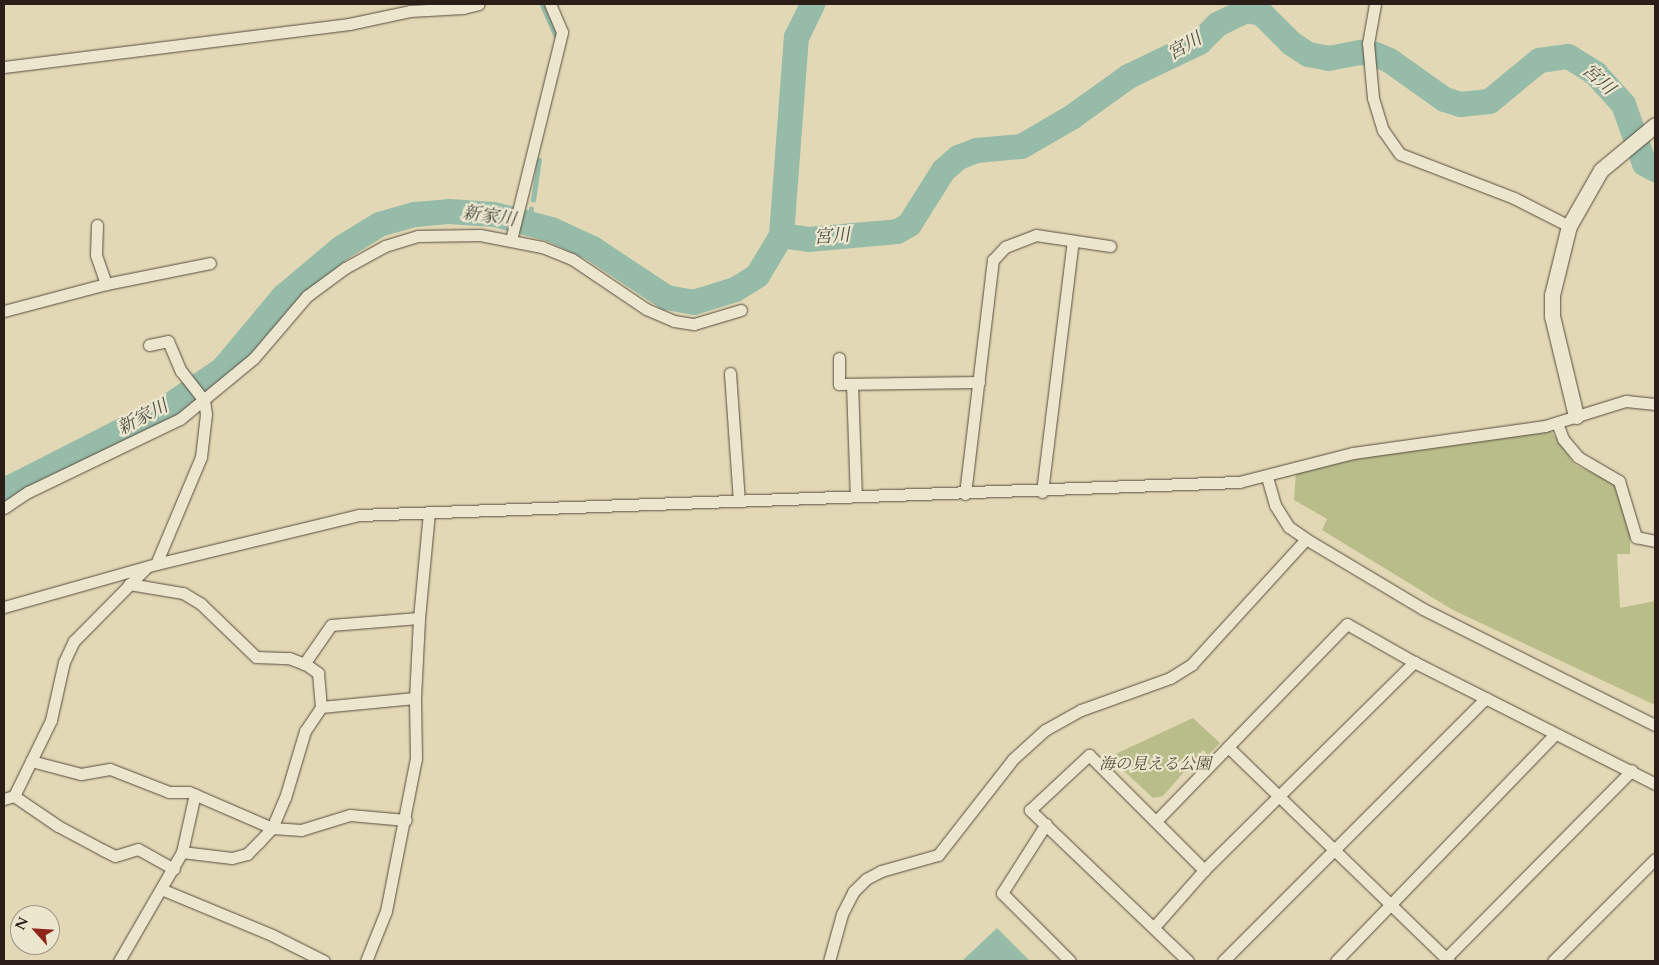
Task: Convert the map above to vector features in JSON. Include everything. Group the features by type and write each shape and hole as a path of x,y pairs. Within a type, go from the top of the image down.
{"street":[{"path":"4,67 349,24 410,11 463,8 479,4"},
{"path":"511,240 562,32 550,4"},
{"path":"1375,4 1368,42 1368,63 1382,130 1400,154 1514,198 1569,226"},
{"path":"1576,416 1552,316 1552,295 1569,226 1589,186 1618,154 1651,129"},
{"path":"97,225 96,255 106,284"},
{"path":"4,508 28,492 180,419 254,358 306,296 345,268 385,246 418,236 453,233 511,240 572,259 646,309 674,321 694,324 741,310"},
{"path":"965,494 993,260 1005,247 1036,235 1110,246"},
{"path":"1042,492 1073,240"},
{"path":"4,311 106,284 210,263"},
{"path":"149,345 168,341 182,371 204,400 201,457 151,565 129,584 74,641 64,662 51,720 31,761 9,797 58,826 115,856 138,849 174,868"},
{"path":"839,358 839,384 979,382"},
{"path":"730,373 739,501"},
{"path":"852,384 856,496"},
{"path":"4,607 151,565 359,515 856,496 1042,492 1117,484 1239,482 1267,477 1310,462 1353,453 1557,422 1626,401 1655,404"},
{"path":"1557,422 1563,438 1578,457 1619,481 1636,536 1655,541"},
{"path":"1267,477 1275,505 1289,527 1306,539 1422,610 1655,725"},
{"path":"366,961 386,911 406,820 416,758 415,698 419,618 429,512"},
{"path":"829,961 842,914 853,892 866,879 881,871 938,855 1013,759 1045,730 1081,710 1170,678 1192,664 1306,539"},
{"path":"129,584 183,593 201,604 256,658 289,658 304,664 318,673 321,707 305,731 285,798 272,828 247,854 214,858 182,852"},
{"path":"304,664 331,625 419,618"},
{"path":"1157,820 1347,624 1414,662 1555,734 1632,770 1655,784"},
{"path":"1154,926 1204,870 1414,662"},
{"path":"321,707 415,698"},
{"path":"1223,961 1486,698"},
{"path":"1336,961 1555,734"},
{"path":"1228,747 1448,960 1632,770"},
{"path":"1188,961 1154,926 1030,810 1089,755 1157,820 1204,870"},
{"path":"31,761 81,774 110,769 169,792 195,794 272,828 301,830 350,815 406,820"},
{"path":"119,961 182,852 195,794"},
{"path":"1046,824 1002,893 1070,961"},
{"path":"1553,961 1655,859"},
{"path":"161,889 272,935 324,961"}],"green space":[{"path":"1551,431 1575,465 1615,483 1630,530 1630,554 1617,554 1620,608 1655,601 1655,705 1453,610 1322,530 1327,519 1294,500 1296,471 1378,455"},
{"name":"海の見える公園","path":"1193,718 1220,743 1208,755 1203,750 1163,796 1153,798 1109,757"}],"shaded area":[{"path":"997,928 1030,961 962,961"}],"waterway":[{"path":"542,4 556,35"},
{"name":"新家川","path":"4,490 163,409 222,369 283,296 340,248 379,224 415,214 448,211 494,214 551,229 592,248 666,297 693,302 735,289 757,275 781,235 796,37 812,4"},
{"name":"宮川","path":"781,235 808,239 897,231 909,224 943,170 958,157 976,150 1021,146 1071,117 1128,76 1199,42 1217,24 1246,10 1261,13 1291,43 1308,54 1328,58 1360,52 1375,54 1389,60 1444,99 1460,104 1489,101 1539,60 1568,56 1595,73 1623,104 1644,163 1655,169"},
{"path":"533,200 539,160"},
{"path":"529,223 531,209"}]}
